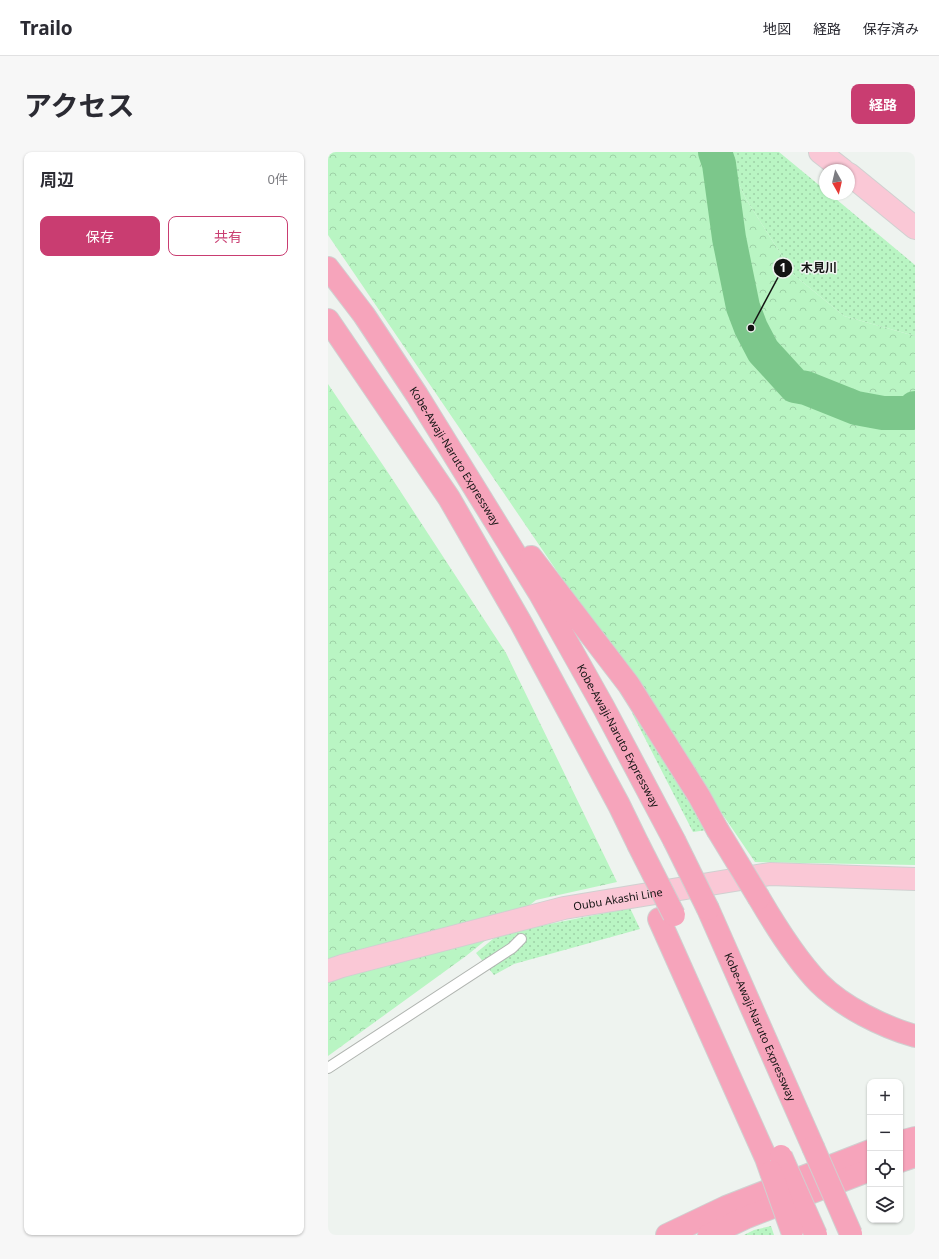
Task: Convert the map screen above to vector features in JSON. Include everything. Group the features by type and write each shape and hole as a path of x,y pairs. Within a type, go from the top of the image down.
{"highway":[{"name":"Kobe-Awaji-Naruto Expressway","path":"328,268 364,316 460,464 543,601 604,708 674,840 708,909 852,1234"},
{"path":"328,320 449,498 521,623 619,805 631,846 666,917 776,1164 816,1235"},
{"path":"460,464 629,685 699,796 717,829 779,931 819,983 842,1002 871,1018 904,1033 915,1036"},
{"path":"903,1141 915,1138"},
{"path":"668,1235 726,1207 867,1152"},
{"path":"903,1159 915,1156"},
{"path":"776,1164 793,1233"},
{"path":"709,1235 747,1217 867,1171"}],"main road":[{"path":"820,152 835,164"},
{"path":"855,179 915,228"},
{"path":"880,199 915,221"},
{"name":"Oubu Akashi Line","path":"328,971 342,966 564,908 770,874 915,879"}],"lane":[{"path":"328,1068 512,948 521,939"}],"green space":[{"path":"328,152 723,152 746,199 794,275 844,316 915,336 915,865 755,862 328,235"},
{"path":"723,152 779,152 819,185 819,200 837,200 915,265 915,336 844,316 794,275 746,199"},
{"path":"328,384 393,480 506,653 617,882 536,900 466,956 328,1056"},
{"path":"635,712 707,830 693,832 632,713"},
{"path":"630,908 640,929 514,964 494,975 476,953 499,934"},
{"path":"771,1226 774,1235 744,1235 754,1230"}],"waterway":[{"path":"715,152 719,164 729,238 743,307 751,328 763,351 795,386 806,388 856,408 883,413 912,413 915,408"}],"place":[{"name":"木見川","path":"751,328"}]}
